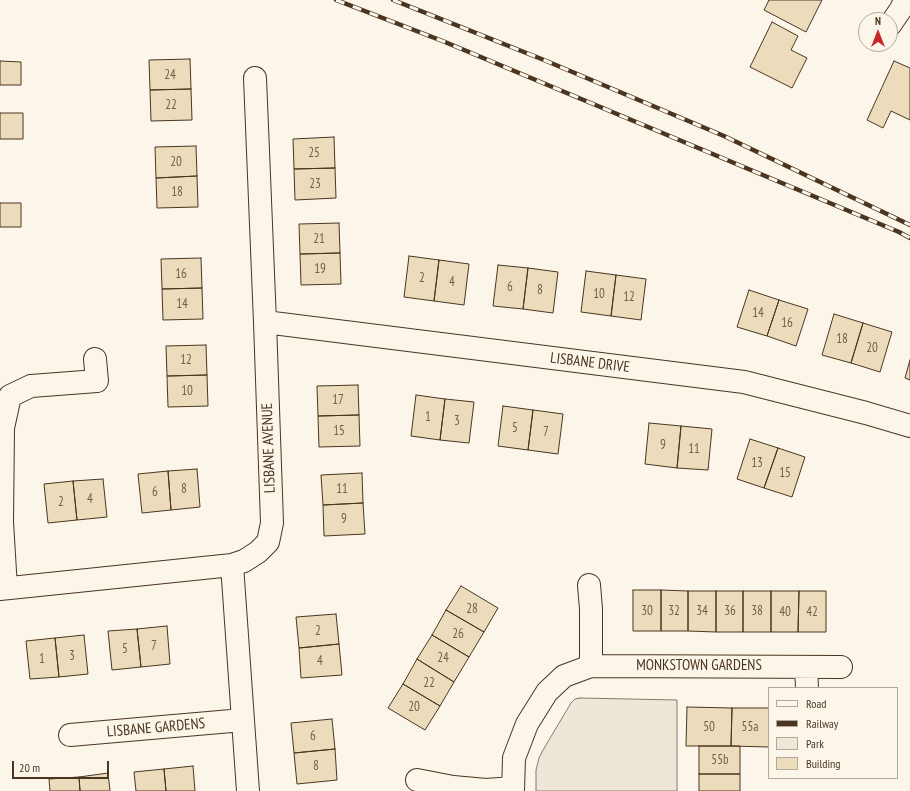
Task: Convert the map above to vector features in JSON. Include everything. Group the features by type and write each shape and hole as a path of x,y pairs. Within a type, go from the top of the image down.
{"street":[{"name":"LISBANE AVENUE","path":"3,588 232,566 244,561 258,552 268,542 272,523 255,78"},
{"name":"LISBANE DRIVE","path":"265,322 744,382 866,413 910,426"},
{"path":"3,588 3,428 10,396 31,386 97,381 95,359"},
{"path":"232,566 248,791"},
{"path":"589,585 592,666"},
{"name":"MONKSTOWN GARDENS","path":"417,780 453,787 486,790 513,790 514,758 527,724 547,692 564,676 592,666 806,678 841,667"},
{"name":"LISBANE GARDENS","path":"70,735 243,720"}],"green space":[{"path":"575,699 677,700 677,791 536,791 536,770 539,758 571,703"}],"building":[{"path":"769,0 822,0 806,32 764,10"},
{"path":"772,22 798,36 791,50 807,58 792,88 750,67"},
{"path":"190,59 191,89 150,90 149,60"},
{"path":"0,61 21,62 21,85 0,85"},
{"path":"894,61 910,68 910,120 891,111 883,128 867,120"},
{"path":"191,89 192,120 151,121 150,90"},
{"path":"0,113 23,113 23,139 0,139"},
{"path":"334,137 335,168 294,169 293,139"},
{"path":"196,146 197,176 156,178 155,147"},
{"path":"335,168 336,198 295,200 294,169"},
{"path":"197,176 198,207 157,208 156,178"},
{"path":"0,203 21,203 21,227 0,227"},
{"path":"339,223 340,253 300,254 299,224"},
{"path":"340,253 341,284 301,285 300,254"},
{"path":"409,256 439,260 434,301 404,297"},
{"path":"201,258 202,288 162,289 161,259"},
{"path":"439,260 469,264 464,305 434,301"},
{"path":"498,265 528,268 523,309 493,306"},
{"path":"528,268 558,272 553,313 523,309"},
{"path":"586,271 616,275 611,316 581,312"},
{"path":"616,275 646,279 641,320 611,316"},
{"path":"202,288 203,319 163,320 162,289"},
{"path":"749,290 779,300 767,336 737,327"},
{"path":"779,300 808,309 796,346 767,336"},
{"path":"834,314 863,323 851,363 822,355"},
{"path":"863,323 892,332 880,372 851,363"},
{"path":"206,345 207,375 167,376 166,346"},
{"path":"910,360 910,380 905,378"},
{"path":"207,375 208,406 168,407 167,376"},
{"path":"358,385 359,415 318,416 317,386"},
{"path":"416,395 445,399 440,440 411,436"},
{"path":"445,399 474,402 469,443 440,440"},
{"path":"503,406 533,410 528,450 498,446"},
{"path":"533,410 563,414 558,454 528,450"},
{"path":"359,415 360,446 319,447 318,416"},
{"path":"649,423 681,426 677,468 645,464"},
{"path":"681,426 712,429 708,470 677,468"},
{"path":"750,439 778,448 764,488 737,479"},
{"path":"778,448 805,457 792,497 764,488"},
{"path":"197,469 200,507 171,510 168,471"},
{"path":"168,471 171,510 142,513 138,474"},
{"path":"362,473 363,503 323,505 321,475"},
{"path":"103,479 107,517 77,520 73,481"},
{"path":"73,481 77,520 48,523 44,484"},
{"path":"363,503 365,534 324,536 323,505"},
{"path":"461,586 498,608 484,632 446,610"},
{"path":"633,590 661,590 661,631 633,631"},
{"path":"661,590 688,591 688,631 661,631"},
{"path":"688,591 716,591 716,632 688,631"},
{"path":"716,591 743,591 743,632 716,632"},
{"path":"743,591 771,591 771,632 743,632"},
{"path":"771,591 799,591 798,632 771,632"},
{"path":"799,591 826,591 826,632 798,632"},
{"path":"446,610 484,632 469,657 432,635"},
{"path":"336,614 339,644 299,648 296,617"},
{"path":"167,626 170,664 141,667 137,629"},
{"path":"137,629 141,667 112,670 108,631"},
{"path":"84,635 88,674 59,677 55,638"},
{"path":"432,635 469,657 454,682 417,659"},
{"path":"55,638 59,677 30,679 26,641"},
{"path":"339,644 342,675 301,678 299,648"},
{"path":"417,659 454,682 440,706 403,684"},
{"path":"403,684 440,706 425,730 388,708"},
{"path":"687,707 732,708 731,746 686,746"},
{"path":"732,708 768,708 768,747 731,746"},
{"path":"332,719 335,749 294,753 291,723"},
{"path":"699,746 740,746 740,774 699,774"},
{"path":"335,749 337,780 297,784 294,753"},
{"path":"193,766 195,791 166,791 164,769"},
{"path":"164,769 166,791 136,791 134,772"},
{"path":"108,773 110,791 80,791 79,777"},
{"path":"699,774 740,774 740,791 699,791"},
{"path":"79,777 80,791 50,791 49,779"}],"railway":[{"path":"336,0 445,42 899,232 910,238"},
{"path":"393,0 544,60 724,136 910,225"}]}
